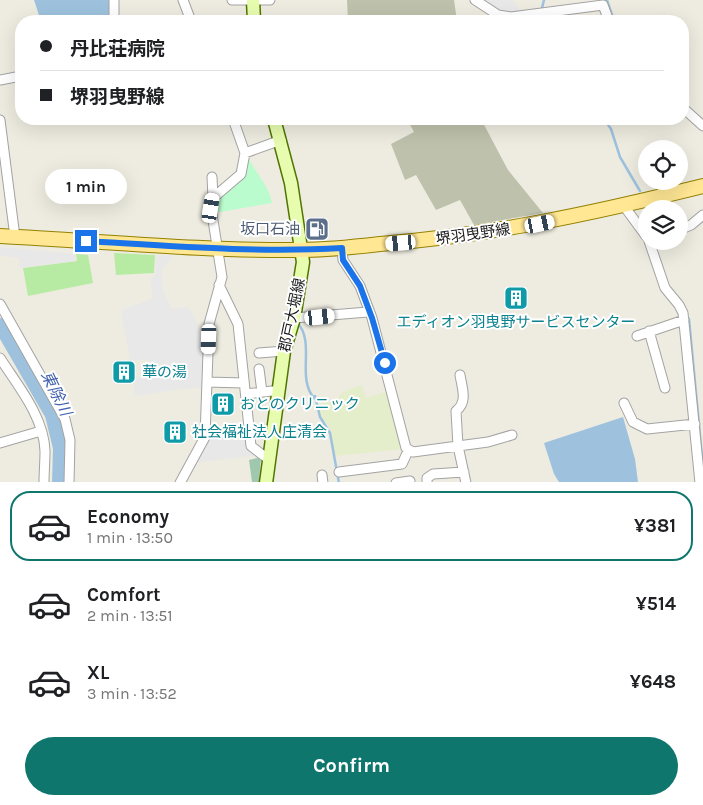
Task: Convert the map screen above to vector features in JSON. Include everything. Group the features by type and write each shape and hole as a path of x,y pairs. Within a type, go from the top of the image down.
{"main road":[{"path":"253,1 254,15"},
{"name":"郡戸大堀線","path":"266,482 284,351 294,318 303,262 303,250 291,183 276,125"},
{"name":"堺羽曳野線","path":"0,236 217,249 303,250 342,248 483,234 624,206 703,186"}],"street":[{"path":"114,0 114,15"},
{"path":"183,0 189,15"},
{"path":"232,0 270,0"},
{"path":"475,0 498,15"},
{"path":"526,15 603,5 607,15"},
{"path":"0,80 15,77"},
{"path":"689,113 703,126"},
{"path":"0,120 15,236"},
{"path":"213,198 241,174 245,153 236,125"},
{"path":"245,153 280,140"},
{"path":"180,482 205,437 209,324 222,278 211,208 213,198 212,177"},
{"path":"624,206 638,225"},
{"path":"688,226 703,215"},
{"path":"342,248 343,260 360,286 377,336 408,451"},
{"path":"652,250 664,285 680,307 684,320 700,482"},
{"path":"219,285 238,324 251,446 268,459"},
{"path":"0,306 65,419 70,440 70,482"},
{"path":"294,318 368,312"},
{"path":"637,336 684,320"},
{"path":"649,331 665,388"},
{"path":"259,353 284,351"},
{"path":"0,358 30,406 41,430 45,450 44,482"},
{"path":"259,369 262,392"},
{"path":"460,375 464,398 462,407 456,411 458,446 466,482"},
{"path":"207,382 244,383"},
{"path":"246,394 272,391 278,393"},
{"path":"624,403 633,422 647,429 695,424"},
{"path":"0,443 41,430"},
{"path":"408,451 488,442 512,435"},
{"path":"339,472 402,464 408,451"},
{"path":"425,478 433,474 464,472"},
{"path":"396,482 410,481"}],"shaded area":[{"path":"347,0 454,0 456,15 348,15"},
{"path":"481,0 513,0 520,12 500,11"},
{"path":"410,125 484,125 508,170 543,213 474,225 460,200 436,210 416,175 405,180 391,144 414,132"},
{"path":"0,247 76,254 76,261 20,268 19,258 0,256"},
{"path":"156,255 173,256 162,269 163,291 171,308 189,307 205,340 205,388 181,389 135,396 133,379 145,377 144,368 150,367 149,359 130,361 121,310 152,299 151,278 155,276"},
{"path":"362,385 366,398 388,391 403,449 335,456 330,428 321,417 318,405 336,399 345,391"},
{"path":"236,423 246,423 259,455 194,463 208,428 230,429"}],"green space":[{"path":"249,159 266,186 272,203 214,213 214,203 246,160"},
{"path":"114,253 155,255 154,273 116,275"},
{"path":"76,254 88,255 93,283 28,296 23,268 77,261"},
{"path":"261,457 259,482 252,482 249,460"}],"water":[{"path":"34,0 110,0 110,15 39,15"},
{"path":"623,417 635,459 638,482 559,482 554,474 544,443"}],"waterway":[{"path":"542,8 544,0"},
{"path":"607,0 612,15"},
{"path":"608,125 620,157 640,191"},
{"path":"689,319 703,467"},
{"path":"297,322 305,340 306,380 309,390 314,398 315,396 320,417 330,433 339,482"},
{"name":"東除川","path":"0,325 52,415 60,448 59,482"}],"place":[{"name":"坂口石油","path":"317,229"},
{"name":"エディオン羽曳野サービスセンター","path":"516,298"},
{"name":"華の湯","path":"124,372"},
{"name":"おとのクリニック","path":"223,404"},
{"name":"社会福祉法人庄清会","path":"175,432"}],"route":[{"path":"86,241 217,249 303,250 342,248 343,260 360,286 366,308 372,318 385,363"}]}
